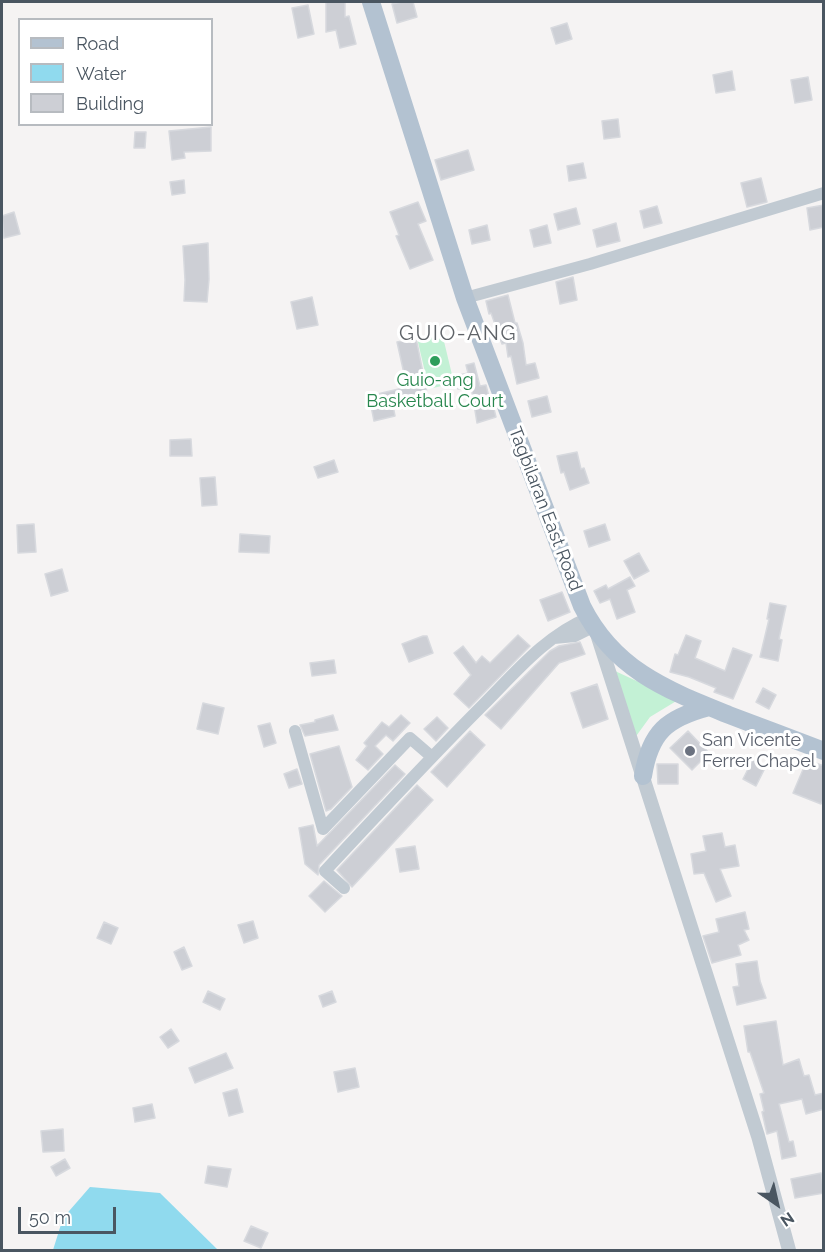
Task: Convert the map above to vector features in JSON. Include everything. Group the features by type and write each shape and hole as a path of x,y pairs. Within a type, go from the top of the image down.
{"main road":[{"name":"Tagbilaran East Road","path":"371,2 465,298 592,626 612,651 628,666 666,689 824,751"},
{"path":"643,776 650,747 663,729 681,716 709,707"}],"street":[{"path":"465,298 590,264 824,193"},
{"path":"344,888 325,871 432,757 538,650 570,626 592,626 643,776 758,1136 789,1251"},
{"path":"295,731 323,829 410,738 432,757"}],"green space":[{"name":"Guio-ang Basketball Court","path":"442,333 454,383 429,389 417,338"},
{"path":"615,671 678,700 650,717 634,739"}],"water":[{"path":"90,1187 160,1193 218,1250 53,1250 63,1218"}],"building":[{"path":"326,2 345,2 345,17 349,16 356,44 340,48 336,30 326,32"},
{"path":"413,2 417,17 397,23 392,4"},
{"path":"308,5 314,34 298,38 292,8"},
{"path":"567,23 572,39 556,44 551,28"},
{"path":"732,71 735,90 716,93 713,75"},
{"path":"808,77 812,100 795,103 791,80"},
{"path":"618,119 620,137 604,139 602,121"},
{"path":"211,127 211,151 184,152 185,158 172,160 169,131"},
{"path":"135,132 146,132 145,148 134,148"},
{"path":"468,150 474,170 441,180 435,160"},
{"path":"583,163 586,178 569,181 567,166"},
{"path":"761,178 767,202 747,207 741,183"},
{"path":"184,180 185,193 172,195 170,182"},
{"path":"418,202 426,221 418,224 433,260 410,269 396,236 399,235 390,212"},
{"path":"824,205 824,227 810,230 807,208"},
{"path":"657,206 662,223 644,228 640,211"},
{"path":"576,208 580,224 558,230 554,214"},
{"path":"14,212 20,234 4,238 2,216"},
{"path":"616,223 620,241 597,247 593,230"},
{"path":"487,225 490,240 472,244 469,230"},
{"path":"547,225 551,243 534,247 530,230"},
{"path":"208,243 207,302 184,301 183,246"},
{"path":"573,277 577,300 560,304 556,282"},
{"path":"508,295 523,343 526,365 535,363 539,378 517,384 511,356 508,357 506,343 502,344 486,301"},
{"path":"312,297 318,325 297,329 291,302"},
{"path":"416,338 427,393 392,400 395,416 374,421 369,396 407,387 397,342"},
{"path":"474,363 480,386 486,385 496,417 477,423 471,386 458,389 455,376 468,373 466,365"},
{"path":"547,396 551,412 532,417 528,401"},
{"path":"191,439 192,456 170,456 170,440"},
{"path":"577,452 581,469 584,468 589,483 570,490 564,472 561,473 557,456"},
{"path":"334,460 338,472 318,478 314,467"},
{"path":"215,477 217,505 202,506 200,478"},
{"path":"34,524 36,552 18,553 17,525"},
{"path":"605,524 610,540 589,547 584,531"},
{"path":"240,534 270,536 269,553 239,552"},
{"path":"639,553 649,571 634,579 624,561"},
{"path":"62,569 68,591 51,596 45,574"},
{"path":"630,577 635,586 627,590 635,612 617,619 610,599 600,603 594,591 606,585 608,589"},
{"path":"562,592 570,612 548,621 540,600"},
{"path":"770,603 786,606 779,639 782,640 778,661 760,657 769,619 767,619"},
{"path":"518,635 530,646 469,708 454,694 471,675 454,653 463,646 476,663 482,656 490,663"},
{"path":"686,635 701,641 695,658 725,671 733,648 752,655 733,699 714,692 716,688 670,672 675,654 678,655"},
{"path":"427,636 433,653 409,662 402,644"},
{"path":"580,642 585,654 559,663 501,729 485,715 550,651 559,646"},
{"path":"334,660 336,673 312,676 310,663"},
{"path":"597,684 608,719 583,728 571,693"},
{"path":"763,688 776,695 769,709 756,702"},
{"path":"203,703 224,708 218,734 197,729"},
{"path":"333,715 338,730 305,736 300,725"},
{"path":"401,715 410,723 393,741 386,735 375,746 383,754 368,770 356,760 367,746 364,743 382,722 389,727"},
{"path":"437,717 448,728 436,741 424,729"},
{"path":"270,723 276,743 264,747 258,726"},
{"path":"470,731 485,745 447,787 431,772"},
{"name":"San Vicente Ferrer Chapel","path":"688,731 709,753 692,770 670,748"},
{"path":"339,746 352,787 331,809 326,811 310,754"},
{"path":"753,759 766,766 756,786 743,779"},
{"path":"807,760 824,766 824,798 821,804 793,793"},
{"path":"657,764 678,764 678,784 658,784"},
{"path":"395,765 405,774 319,865 318,875 305,864 299,828 313,825 317,846"},
{"path":"297,769 302,784 289,788 284,774"},
{"path":"417,785 433,800 352,887 337,870"},
{"path":"722,833 725,847 735,845 739,866 720,869 731,896 716,902 704,873 694,874 691,854 706,851 703,836"},
{"path":"415,846 419,869 400,872 396,849"},
{"path":"324,881 342,896 325,912 309,896"},
{"path":"745,912 749,929 744,930 749,940 738,945 741,955 712,963 703,936 719,932 716,919"},
{"path":"253,921 258,938 244,943 238,925"},
{"path":"104,922 118,928 111,944 97,938"},
{"path":"184,947 192,966 182,970 174,952"},
{"path":"757,961 760,981 766,998 737,1005 733,987 739,986 736,964"},
{"path":"208,991 225,999 220,1010 203,1002"},
{"path":"332,991 336,1002 323,1007 319,996"},
{"path":"776,1021 783,1065 799,1059 804,1076 809,1075 815,1095 824,1093 824,1109 806,1114 802,1099 779,1104 789,1142 793,1141 796,1156 782,1159 777,1131 767,1134 760,1094 764,1093 750,1052 748,1052 744,1026"},
{"path":"171,1029 179,1041 168,1048 160,1037"},
{"path":"226,1053 233,1068 195,1083 189,1068"},
{"path":"355,1068 359,1087 338,1092 334,1072"},
{"path":"237,1089 243,1112 229,1116 223,1093"},
{"path":"152,1104 155,1118 135,1122 133,1108"},
{"path":"63,1129 64,1151 43,1152 41,1131"},
{"path":"65,1159 70,1168 56,1176 51,1167"},
{"path":"208,1166 231,1169 227,1187 205,1183"},
{"path":"821,1173 824,1193 795,1198 791,1179"},
{"path":"251,1226 268,1233 261,1248 244,1241"}],"place":[{"name":"Guio-ang Basketball Court","path":"435,361"},
{"name":"San Vicente Ferrer Chapel","path":"690,751"}],"district":[{"name":"GUIO-ANG","path":"458,334"}]}
